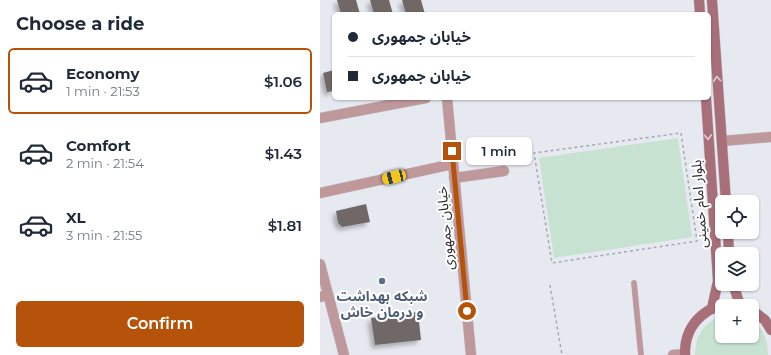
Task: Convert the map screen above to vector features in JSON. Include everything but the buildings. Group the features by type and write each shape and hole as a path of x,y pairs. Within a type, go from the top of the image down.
{"main road":[{"path":"699,0 700,12"},
{"name":"بلوار امام خمینی","path":"712,0 726,195"},
{"name":"بلوار امام خمینی","path":"706,100 718,281 712,308"},
{"path":"685,355 686,340 691,326 700,316 715,307"},
{"path":"759,315 765,320 771,330"}],"street":[{"path":"320,118 415,100"},
{"name":"خیابان جمهوری","path":"447,100 471,355"},
{"path":"722,141 771,137"},
{"path":"320,193 453,164"},
{"path":"454,178 504,171"},
{"path":"320,264 324,296 344,355"},
{"path":"673,355 685,355"}],"lane":[{"path":"634,283 641,355"}],"path":[{"path":"681,133 697,241 552,263 534,153 681,133"},
{"path":"550,285 562,355"}],"green space":[{"path":"678,138 692,237 554,258 539,158"},
{"path":"715,318 715,343 759,343 759,326 767,345 768,355 695,355 698,337 704,327"}],"place":[{"name":"شبکه بهداشت و درمان خاش","path":"382,281"}],"route":[{"path":"452,151 467,311"}]}
